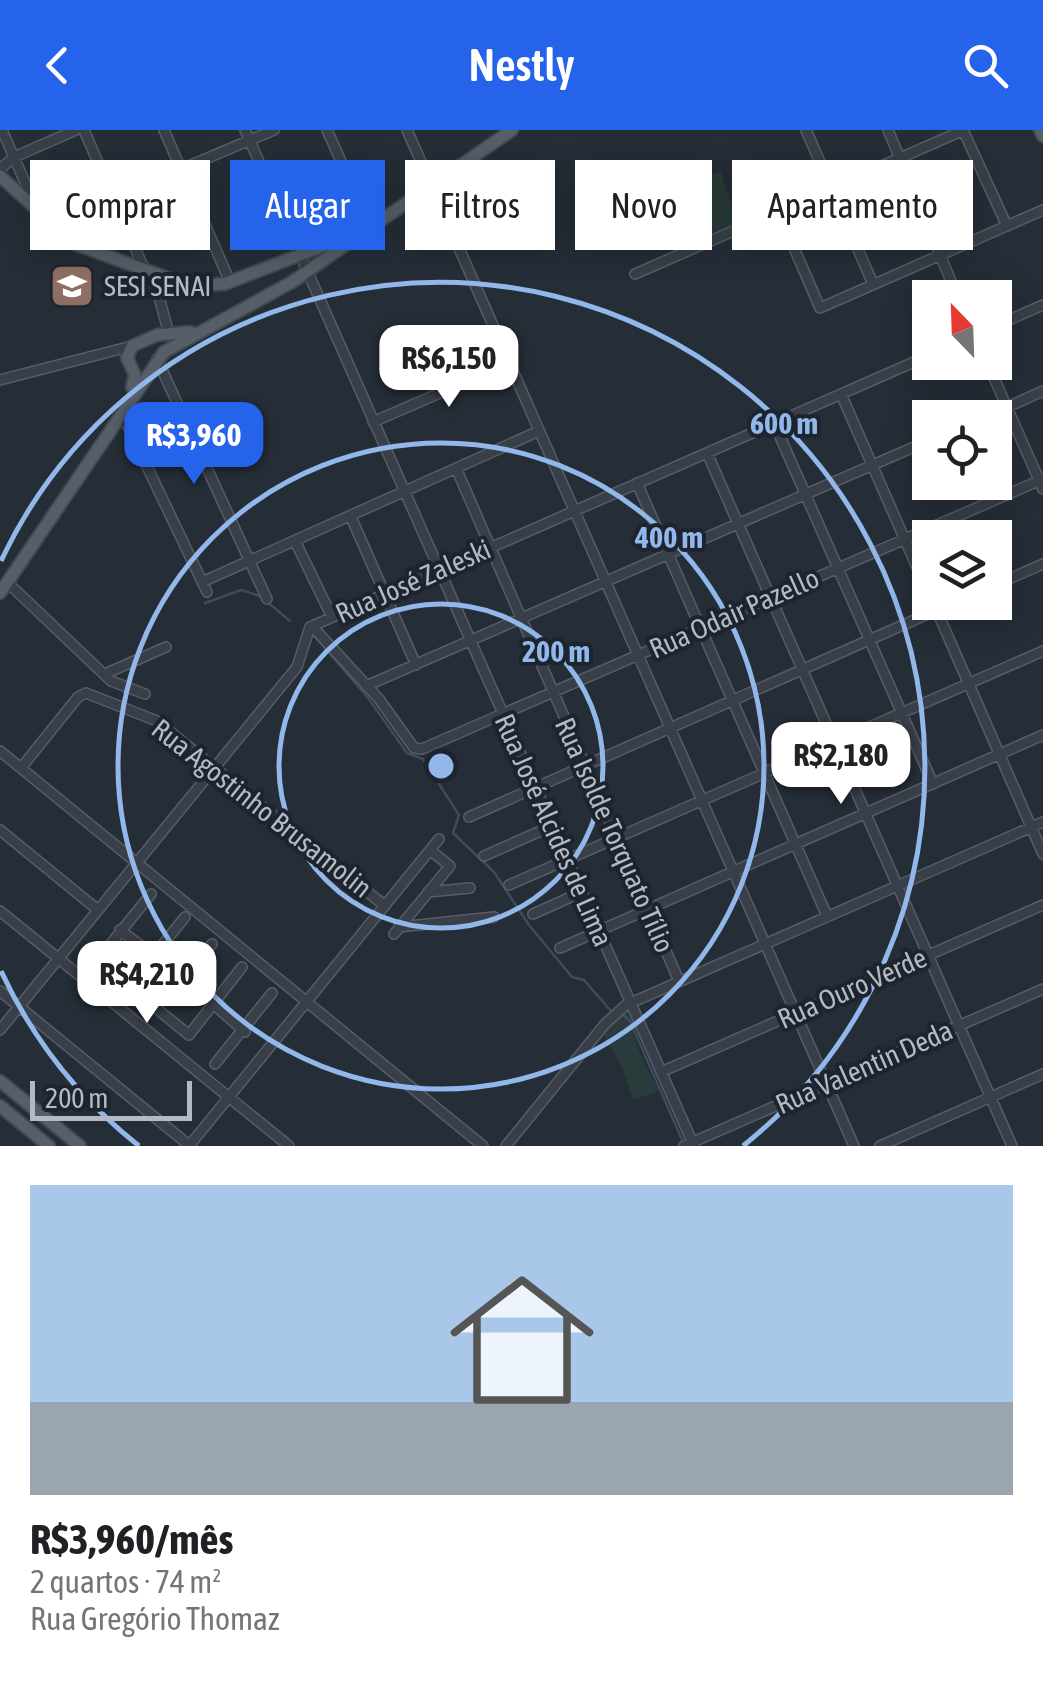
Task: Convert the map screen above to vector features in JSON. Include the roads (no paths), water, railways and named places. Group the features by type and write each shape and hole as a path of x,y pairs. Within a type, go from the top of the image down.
{"main road":[{"path":"469,160 512,130"},
{"path":"0,176 30,206"},
{"path":"87,250 189,286 230,282 312,250"},
{"path":"123,405 136,378 130,366 132,346 197,331 307,272 339,250"},
{"path":"3,587 157,359 166,338"},
{"path":"130,366 146,374"},
{"path":"0,1081 80,1146"},
{"path":"0,1106 49,1146"}],"street":[{"path":"2,130 30,195"},
{"path":"0,168 14,157 76,130"},
{"path":"84,130 97,160"},
{"path":"164,130 177,160"},
{"path":"200,160 247,135 274,130"},
{"path":"328,130 341,160"},
{"path":"407,130 420,160"},
{"path":"806,130 819,160"},
{"path":"888,130 952,280"},
{"path":"895,160 964,130 1007,226"},
{"name":"Rua José Alcides de Lima","path":"247,135 690,1145"},
{"path":"795,250 820,308 1043,210"},
{"path":"635,274 732,231"},
{"path":"210,236 230,282"},
{"path":"135,250 156,286 166,338"},
{"path":"459,250 854,1146"},
{"path":"859,250 874,284"},
{"path":"1012,319 1043,305"},
{"path":"0,380 132,346"},
{"path":"106,354 130,366"},
{"path":"157,359 267,599"},
{"path":"373,422 509,363"},
{"name":"Rua José Zaleski","path":"0,1030 300,664 312,626 912,363"},
{"path":"1012,405 1043,391"},
{"path":"841,394 912,556"},
{"path":"123,405 205,587 250,561 539,432"},
{"path":"1012,418 1042,483"},
{"path":"774,423 933,784"},
{"path":"312,626 366,686 912,448"},
{"path":"707,452 1012,1146"},
{"name":"Rua Isolde Torquato Tílio","path":"456,468 680,981"},
{"path":"636,483 827,916"},
{"name":"Rua Odair Pazello","path":"366,686 414,748 425,748 904,538 1042,483"},
{"path":"350,516 416,665"},
{"path":"295,541 332,617"},
{"path":"1012,578 1043,564"},
{"path":"3,587 112,681 145,694"},
{"path":"469,817 870,640 912,615"},
{"path":"940,620 1043,854"},
{"path":"107,673 166,647"},
{"path":"509,885 1043,652"},
{"name":"Rua Agostinho Brusamolin","path":"21,768 82,694 157,720 385,906"},
{"path":"560,948 1043,735"},
{"path":"0,751 482,1146"},
{"path":"506,1146 610,1018 630,1003 1043,822"},
{"path":"484,856 552,826"},
{"path":"0,830 98,910"},
{"path":"0,991 189,1146 439,839"},
{"path":"427,854 444,873 396,931 494,917"},
{"path":"428,892 470,888"},
{"path":"533,914 582,892"},
{"path":"93,966 151,894"},
{"name":"Rua Ouro Verde","path":"661,1072 1043,905"},
{"path":"0,910 288,1146"},
{"path":"185,918 152,953 129,986 152,1006 189,1035 216,1006 242,967"},
{"path":"120,930 184,978 244,1032"},
{"path":"184,978 212,944"},
{"name":"Rua Valentin Deda","path":"690,1145 1043,988"},
{"path":"215,1064 272,992"},
{"path":"138,1024 152,1006"},
{"path":"148,1032 162,1014"},
{"path":"880,1146 1043,1074"}],"waterway":[{"path":"205,603 241,590 260,596"},
{"path":"266,601 290,621"},
{"path":"311,632 368,698 407,753 423,759 459,815 453,833 494,872 529,925 572,977 584,980 611,1011"},
{"path":"623,1015 630,1021 683,1142"}],"place":[{"name":"SESI SENAI","path":"72,286"}]}
